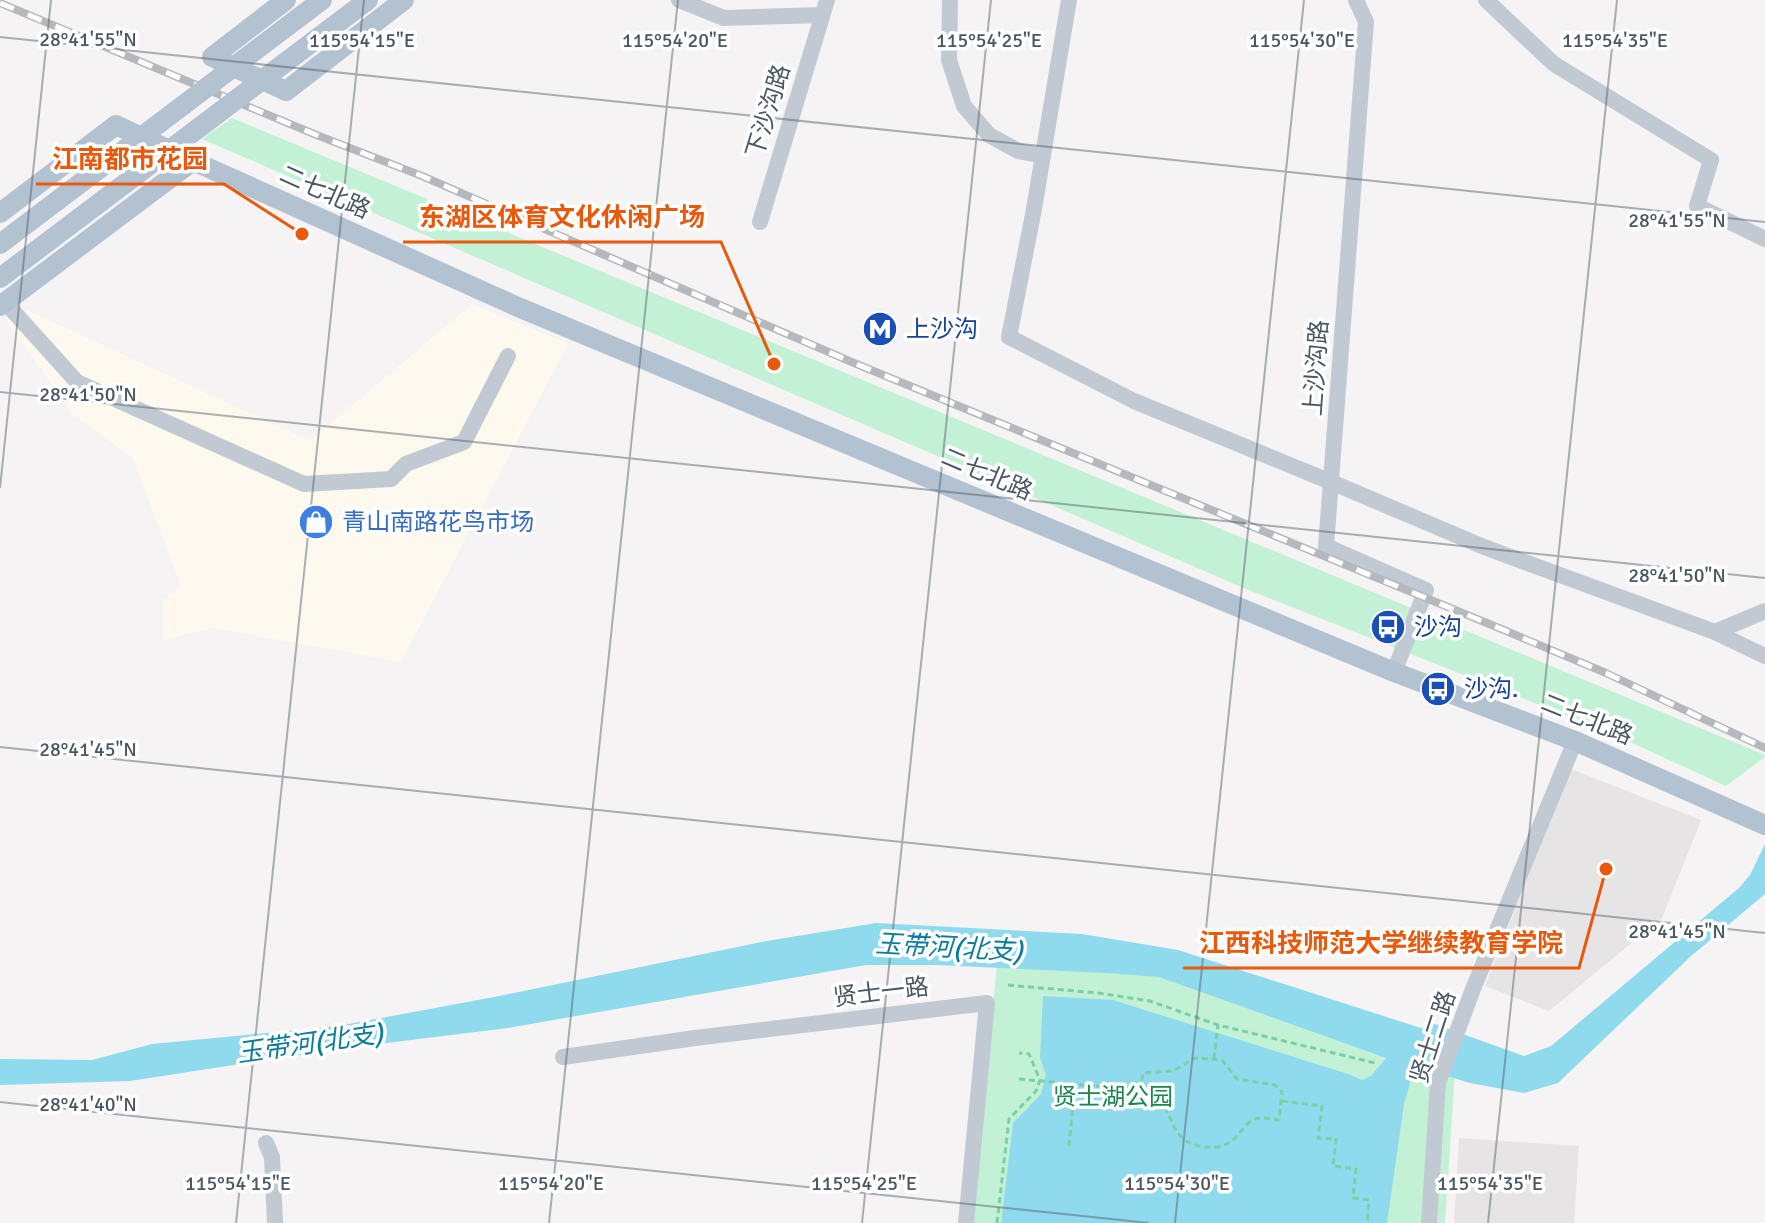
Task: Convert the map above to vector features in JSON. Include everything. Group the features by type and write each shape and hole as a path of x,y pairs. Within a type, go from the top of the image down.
{"main road":[{"path":"286,0 212,57 286,91 404,0"},
{"path":"0,244 322,0"},
{"path":"0,278 368,0"},
{"name":"二七北路","path":"0,213 116,125 518,307 1394,672 1575,741 1761,823"},
{"path":"2,304 193,161"}],"street":[{"name":"下沙沟路","path":"679,0 724,18 824,8 760,222"},
{"path":"950,0 949,60 964,106 989,135 1018,151 1043,156"},
{"path":"1069,0 1009,337 1134,401 1484,547 1715,632 1765,656"},
{"name":"上沙沟路","path":"1356,0 1366,22 1326,546 1426,590 1394,672"},
{"path":"1486,0 1554,64 1711,160 1697,206 1765,239"},
{"path":"2,304 77,382 304,484 391,479 406,464 464,442 508,356"},
{"path":"1715,632 1765,611"},
{"name":"贤士二路","path":"1429,1223 1438,1083 1473,989 1575,741"},
{"name":"贤士一路","path":"563,1057 987,1003 966,1223"},
{"path":"266,1143 272,1157 275,1223"}],"path":[{"path":"1008,985 1150,1001 1218,1025 1375,1063"},
{"path":"1214,1059 1218,1025"},
{"path":"997,1223 1009,1119 1036,1091 1040,1080 1029,1054 1019,1053"},
{"path":"1195,1058 1214,1059 1222,1060 1237,1079 1275,1085 1282,1092 1279,1120 1251,1120 1229,1143 1215,1148 1189,1144 1181,1137 1166,1109 1146,1106 1139,1099 1143,1073 1173,1071 1195,1058"},
{"path":"1019,1079 1140,1091"},
{"path":"1069,1146 1075,1084"},
{"path":"1281,1101 1322,1106 1318,1138 1336,1139 1333,1166 1356,1169 1353,1198 1369,1200 1367,1223"}],"shaded area":[{"name":"青山南路花鸟市场","path":"472,304 568,344 401,662 213,628 163,640 163,600 181,586 133,458 72,414 5,318 27,310 310,441"},
{"path":"1571,769 1701,820 1662,918 1549,1011 1485,986"},
{"path":"1459,1138 1579,1146 1574,1223 1454,1223"}],"green space":[{"path":"232,118 1765,757 1726,786 1608,732 1246,589 202,139"},
{"name":"贤士湖公园","path":"997,964 1160,974 1455,1071 1445,1223 973,1223"}],"water":[{"name":"玉带河(北支)","path":"1765,844 1765,894 1690,957 1558,1083 1524,1093 1470,1083 1415,1066 1404,1104 1387,1223 1001,1223 1013,1123 1041,1094 1046,1075 1040,1058 1043,996 1113,1000 1362,1080 1371,1076 1386,1058 1159,977 937,965 866,965 508,1028 338,1049 130,1081 0,1085 0,1059 92,1060 152,1044 338,1026 767,941 876,923 1082,934 1178,950 1421,1028 1432,1023 1524,1056 1551,1046 1739,888 1750,875"}],"railway":[{"path":"0,3 422,176 854,363 1606,673 1765,748"}],"place":[{"name":"江南都市花园","path":"302,234"},
{"name":"上沙沟","path":"880,329"},
{"name":"东湖区体育文化休闲广场","path":"774,364"},
{"name":"青山南路花鸟市场","path":"316,522"},
{"name":"沙沟","path":"1388,627"},
{"name":"沙沟.","path":"1438,689"},
{"name":"江西科技师范大学继续教育学院","path":"1606,869"}]}
